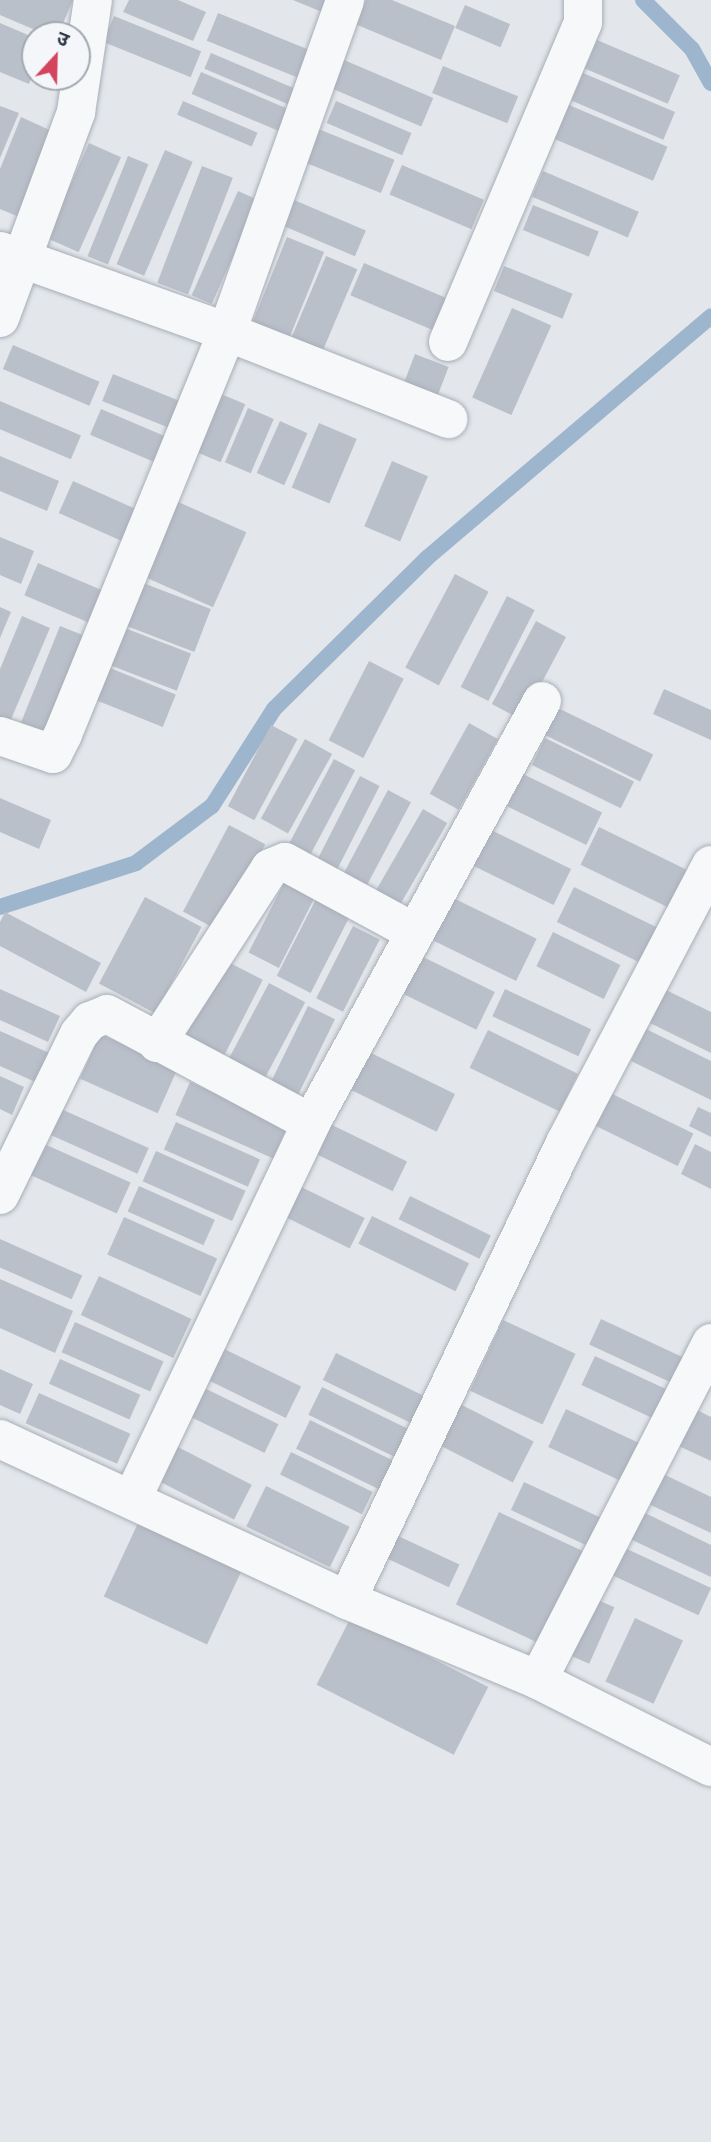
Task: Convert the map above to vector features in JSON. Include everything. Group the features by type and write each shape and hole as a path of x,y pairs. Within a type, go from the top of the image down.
{"street":[{"path":"0,318 11,255 76,112 93,0"},
{"path":"0,736 53,754 227,331 345,0"},
{"path":"449,342 583,22 583,0"},
{"path":"11,255 227,331 448,419"},
{"path":"131,1499 311,1123 542,701"},
{"path":"157,1043 270,868 285,862 414,932"},
{"path":"347,1600 565,1143 711,865"},
{"path":"0,1195 79,1034 90,1021 107,1014 311,1123"},
{"path":"538,1680 711,1343"},
{"path":"0,1438 347,1600 538,1680 711,1767"}],"building":[{"path":"0,0 73,0 64,21 21,21 21,24 0,15"},
{"path":"129,0 178,0 206,12 193,41 123,12"},
{"path":"293,0 342,0 334,17"},
{"path":"366,0 392,0 455,26 441,60 355,24"},
{"path":"465,5 510,24 500,47 455,28"},
{"path":"218,13 316,53 305,81 207,41"},
{"path":"114,16 201,51 191,77 104,42"},
{"path":"0,23 21,32 21,81 0,72"},
{"path":"597,40 680,75 668,104 585,69"},
{"path":"211,53 295,89 288,104 204,69"},
{"path":"344,60 433,98 421,126 332,89"},
{"path":"443,66 518,96 507,123 432,93"},
{"path":"201,72 292,111 283,133 192,94"},
{"path":"583,73 675,112 663,140 571,101"},
{"path":"183,101 258,133 252,146 177,115"},
{"path":"336,101 411,133 402,155 327,123"},
{"path":"569,105 667,147 653,181 555,139"},
{"path":"0,106 19,113 0,158"},
{"path":"21,117 54,132 19,217 0,209 0,169"},
{"path":"311,126 394,160 381,193 298,159"},
{"path":"89,143 121,157 79,252 47,238"},
{"path":"165,150 193,162 144,276 117,264"},
{"path":"128,156 148,164 108,264 88,256"},
{"path":"402,165 484,200 471,229 389,194"},
{"path":"202,166 233,178 188,295 157,283"},
{"path":"543,171 639,212 628,237 532,197"},
{"path":"238,191 258,200 212,304 192,295"},
{"path":"294,200 366,230 355,256 283,226"},
{"path":"533,205 599,232 589,257 523,230"},
{"path":"287,237 324,252 288,340 251,325"},
{"path":"326,256 357,269 321,354 290,341"},
{"path":"364,263 453,301 440,333 350,295"},
{"path":"504,266 573,294 562,319 494,291"},
{"path":"512,308 551,325 511,415 472,398"},
{"path":"13,345 100,382 89,406 3,369"},
{"path":"415,354 449,367 438,395 404,382"},
{"path":"113,374 191,405 180,432 102,401"},
{"path":"214,391 245,404 221,462 189,449"},
{"path":"0,401 81,435 71,459 0,429"},
{"path":"248,408 274,419 251,473 225,462"},
{"path":"101,409 165,436 154,462 90,435"},
{"path":"280,421 307,433 284,485 257,473"},
{"path":"319,423 357,439 329,503 292,487"},
{"path":"0,456 59,481 47,511 0,491"},
{"path":"392,461 428,476 400,542 364,526"},
{"path":"73,481 146,514 132,546 59,513"},
{"path":"176,501 246,532 213,607 143,576"},
{"path":"0,537 34,551 21,584 0,575"},
{"path":"38,563 116,596 103,628 24,595"},
{"path":"455,574 489,592 439,685 405,668"},
{"path":"138,581 211,609 194,652 122,624"},
{"path":"507,596 535,610 488,701 461,687"},
{"path":"0,607 11,612 0,638"},
{"path":"22,616 50,628 9,724 0,720 0,669"},
{"path":"536,621 566,637 522,720 492,704"},
{"path":"60,626 87,637 46,739 19,728"},
{"path":"122,627 191,654 177,691 108,664"},
{"path":"369,661 404,679 363,758 329,740"},
{"path":"110,668 176,695 163,727 97,700"},
{"path":"664,689 711,710 711,740 653,714"},
{"path":"558,708 653,754 640,781 545,735"},
{"path":"469,723 498,739 459,810 430,794"},
{"path":"271,725 297,739 254,820 228,806"},
{"path":"545,738 634,781 621,808 532,765"},
{"path":"305,739 332,754 288,834 261,819"},
{"path":"334,759 355,770 309,858 288,846"},
{"path":"523,774 602,813 586,845 507,806"},
{"path":"360,776 380,786 332,879 313,869"},
{"path":"388,790 411,802 364,891 341,879"},
{"path":"0,798 51,820 39,849 0,832"},
{"path":"423,809 447,823 398,909 374,895"},
{"path":"229,825 265,844 219,931 183,912"},
{"path":"483,826 571,869 554,905 465,862"},
{"path":"599,827 697,875 679,913 581,865"},
{"path":"288,875 318,890 279,968 249,953"},
{"path":"574,887 664,931 647,966 557,922"},
{"path":"319,893 353,910 311,993 277,976"},
{"path":"445,894 537,939 516,981 424,936"},
{"path":"145,897 202,927 156,1014 99,984"},
{"path":"5,912 101,963 86,992 0,946 0,922"},
{"path":"353,926 380,940 343,1012 316,998"},
{"path":"553,932 620,965 604,999 536,966"},
{"path":"413,952 495,992 476,1030 395,990"},
{"path":"220,958 263,980 220,1064 177,1042"},
{"path":"269,983 305,1002 261,1086 224,1067"},
{"path":"0,989 60,1016 48,1042 0,1020"},
{"path":"505,989 591,1029 578,1056 492,1016"},
{"path":"664,989 711,1012 711,1053 648,1022"},
{"path":"308,1006 335,1019 294,1104 267,1090"},
{"path":"646,1029 711,1061 711,1100 631,1061"},
{"path":"488,1030 578,1074 559,1112 470,1068"},
{"path":"0,1031 56,1056 44,1086 0,1066"},
{"path":"100,1034 178,1069 158,1113 80,1079"},
{"path":"367,1051 455,1094 437,1132 349,1089"},
{"path":"0,1076 24,1087 12,1115 0,1109"},
{"path":"190,1082 288,1126 273,1158 175,1115"},
{"path":"600,1088 693,1134 678,1166 584,1120"},
{"path":"698,1107 711,1113 711,1137 689,1126"},
{"path":"61,1109 149,1148 137,1174 50,1135"},
{"path":"176,1122 260,1159 248,1187 164,1149"},
{"path":"328,1123 407,1162 393,1191 314,1153"},
{"path":"42,1143 131,1182 117,1214 28,1174"},
{"path":"695,1144 711,1152 711,1189 681,1174"},
{"path":"156,1151 246,1191 232,1221 143,1181"},
{"path":"291,1182 365,1218 350,1249 276,1213"},
{"path":"139,1186 215,1220 203,1245 128,1212"},
{"path":"410,1196 491,1235 479,1259 399,1219"},
{"path":"372,1216 469,1263 455,1291 358,1244"},
{"path":"124,1217 217,1258 201,1296 107,1254"},
{"path":"0,1239 82,1276 72,1299 0,1267"},
{"path":"99,1276 191,1319 173,1358 81,1315"},
{"path":"0,1279 73,1311 55,1353 0,1328"},
{"path":"601,1319 687,1359 675,1385 589,1344"},
{"path":"503,1320 576,1354 543,1425 470,1391"},
{"path":"75,1322 164,1361 150,1392 62,1352"},
{"path":"214,1344 301,1387 286,1418 199,1375"},
{"path":"336,1353 438,1403 425,1430 323,1380"},
{"path":"595,1356 668,1390 655,1419 581,1385"},
{"path":"60,1359 140,1395 129,1419 49,1384"},
{"path":"0,1369 33,1384 20,1414 0,1405"},
{"path":"194,1383 278,1424 264,1453 180,1412"},
{"path":"322,1387 423,1436 409,1464 308,1415"},
{"path":"39,1393 130,1434 117,1464 26,1423"},
{"path":"458,1403 534,1442 513,1483 437,1444"},
{"path":"687,1405 711,1417 711,1461 670,1442"},
{"path":"566,1409 647,1447 629,1485 548,1447"},
{"path":"310,1420 398,1463 384,1492 296,1449"},
{"path":"168,1442 252,1485 234,1519 150,1477"},
{"path":"291,1452 373,1492 362,1514 280,1474"},
{"path":"653,1469 711,1497 711,1533 640,1500"},
{"path":"524,1482 605,1520 592,1548 511,1510"},
{"path":"266,1486 350,1527 330,1567 246,1526"},
{"path":"499,1512 590,1554 547,1647 456,1604"},
{"path":"643,1512 711,1545 711,1577 630,1539"},
{"path":"138,1523 241,1571 207,1645 104,1596"},
{"path":"396,1535 459,1565 449,1587 385,1558"},
{"path":"625,1548 711,1588 698,1615 612,1575"},
{"path":"587,1595 614,1607 589,1664 562,1652"},
{"path":"351,1617 488,1687 454,1755 316,1685"},
{"path":"635,1618 683,1640 653,1704 605,1681"}],"waterway":[{"path":"643,0 692,49 711,83"},
{"path":"0,907 136,863 212,806 274,709 427,558 711,316"}]}
